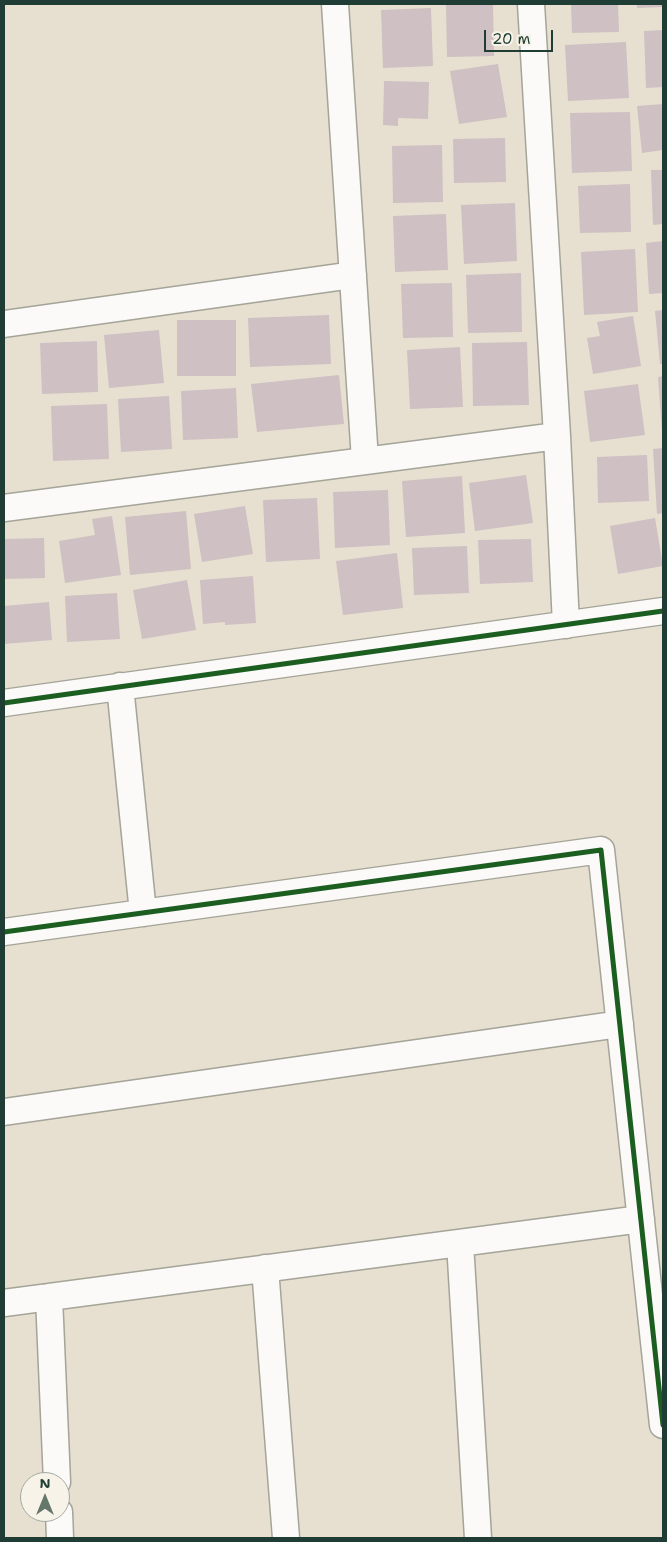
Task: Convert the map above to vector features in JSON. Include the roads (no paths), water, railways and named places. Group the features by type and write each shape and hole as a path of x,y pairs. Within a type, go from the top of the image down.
{"street":[{"path":"335,4 366,460"},
{"path":"531,4 557,436 566,625"},
{"path":"4,324 354,275"},
{"path":"4,508 557,436"},
{"path":"4,703 663,611"},
{"path":"120,686 143,913"},
{"path":"4,932 601,850 663,1425"},
{"path":"4,1112 620,1024"},
{"path":"4,1303 641,1218"},
{"path":"460,1242 478,1538"},
{"path":"265,1268 286,1538"},
{"path":"49,1297 57,1472"},
{"path":"59,1522 60,1538"}]}
